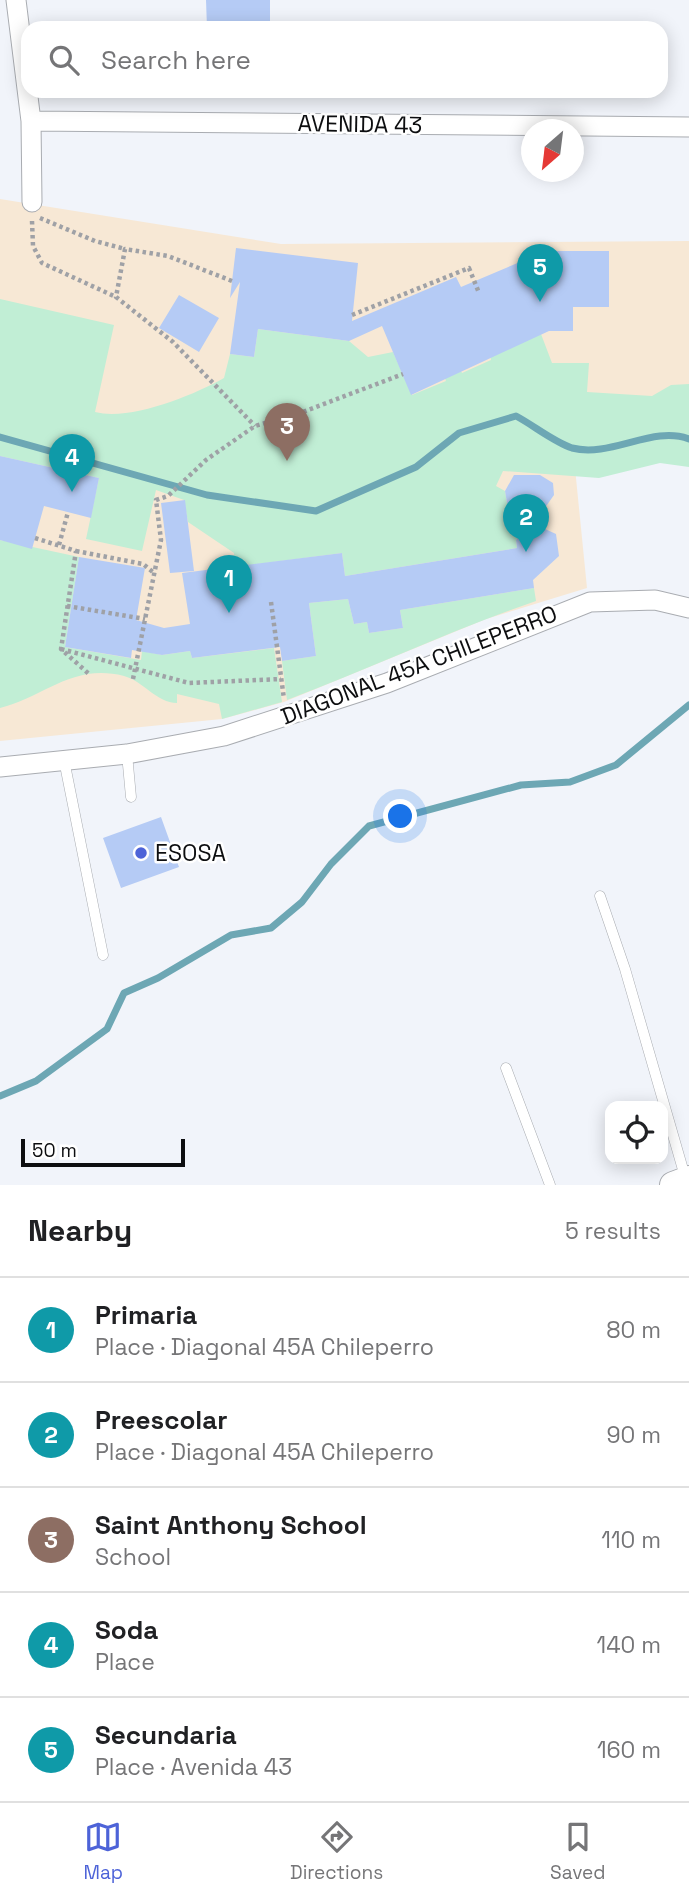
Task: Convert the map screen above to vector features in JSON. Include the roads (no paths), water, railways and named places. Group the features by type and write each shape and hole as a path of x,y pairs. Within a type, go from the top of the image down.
{"street":[{"path":"16,0 21,40"},
{"path":"28,98 32,202"},
{"name":"AVENIDA 43","path":"31,121 689,127"},
{"name":"DIAGONAL 45A CHILEPERRO","path":"0,767 127,754 224,736 387,683 590,602 655,600 689,608"}],"lane":[{"path":"127,754 131,797"},
{"path":"65,760 103,956"},
{"path":"600,896 625,969 683,1181"},
{"path":"506,1068 550,1185"}],"waterway":[{"path":"0,437 207,495 316,511 416,467 459,433 516,416 558,442 587,450 661,436 689,439"},
{"path":"0,1096 36,1081 107,1029 124,993 158,978 231,935 271,928 302,902 331,864 369,826 521,785 570,782 616,765 689,705"}],"place":[{"name":"Secundaria","path":"540,302"},
{"name":"Saint Anthony School","path":"287,461"},
{"name":"Soda","path":"72,492"},
{"name":"Preescolar","path":"526,552"},
{"name":"Primaria","path":"229,613"},
{"name":"ESOSA","path":"141,853"}]}
